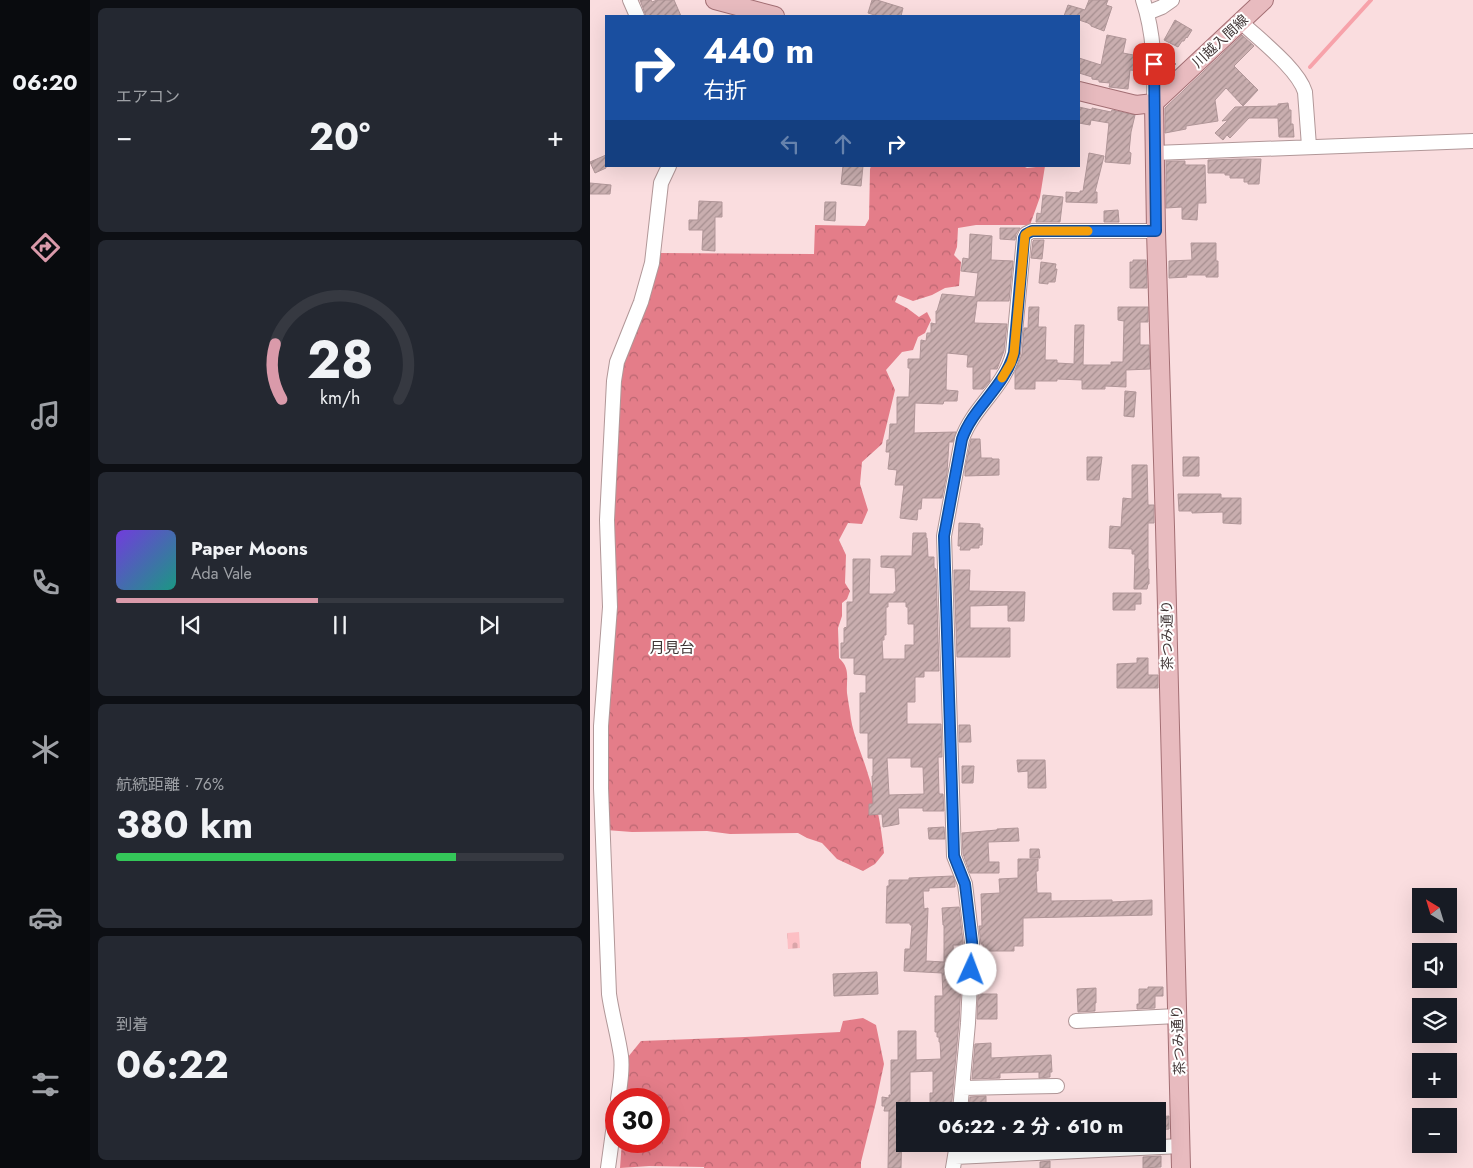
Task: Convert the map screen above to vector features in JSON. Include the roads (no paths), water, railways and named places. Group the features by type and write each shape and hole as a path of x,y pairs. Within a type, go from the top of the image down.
{"main road":[{"path":"715,0 771,15"},
{"name":"川越入間線","path":"1154,103 1264,0"},
{"path":"1080,91 1136,105 1154,103"},
{"name":"茶つみ通り","path":"1154,103 1181,1168"}],"street":[{"path":"630,0 637,15"},
{"path":"1154,103 1153,51 1145,7 1162,7 1172,0"},
{"path":"1241,22 1300,79 1306,92 1309,146"},
{"path":"1154,153 1473,141"},
{"path":"620,1088 622,1072 621,1057 609,994 601,788 601,726 610,607 607,520 614,381 617,362 641,302 652,262 661,183 669,167"},
{"path":"961,1102 972,942 965,884 954,856 944,536 962,439 967,426 994,390 1011,363 1014,353 1024,238 1026,234 1032,231 1156,231"},
{"path":"1076,1020 1177,1016"},
{"path":"962,1088 1058,1086"},
{"path":"955,1156 1181,1146"},
{"path":"608,1168 610,1153"}],"waterway":[{"path":"1310,67 1371,0"}],"district":[{"name":"月見台","path":"672,648"}]}
